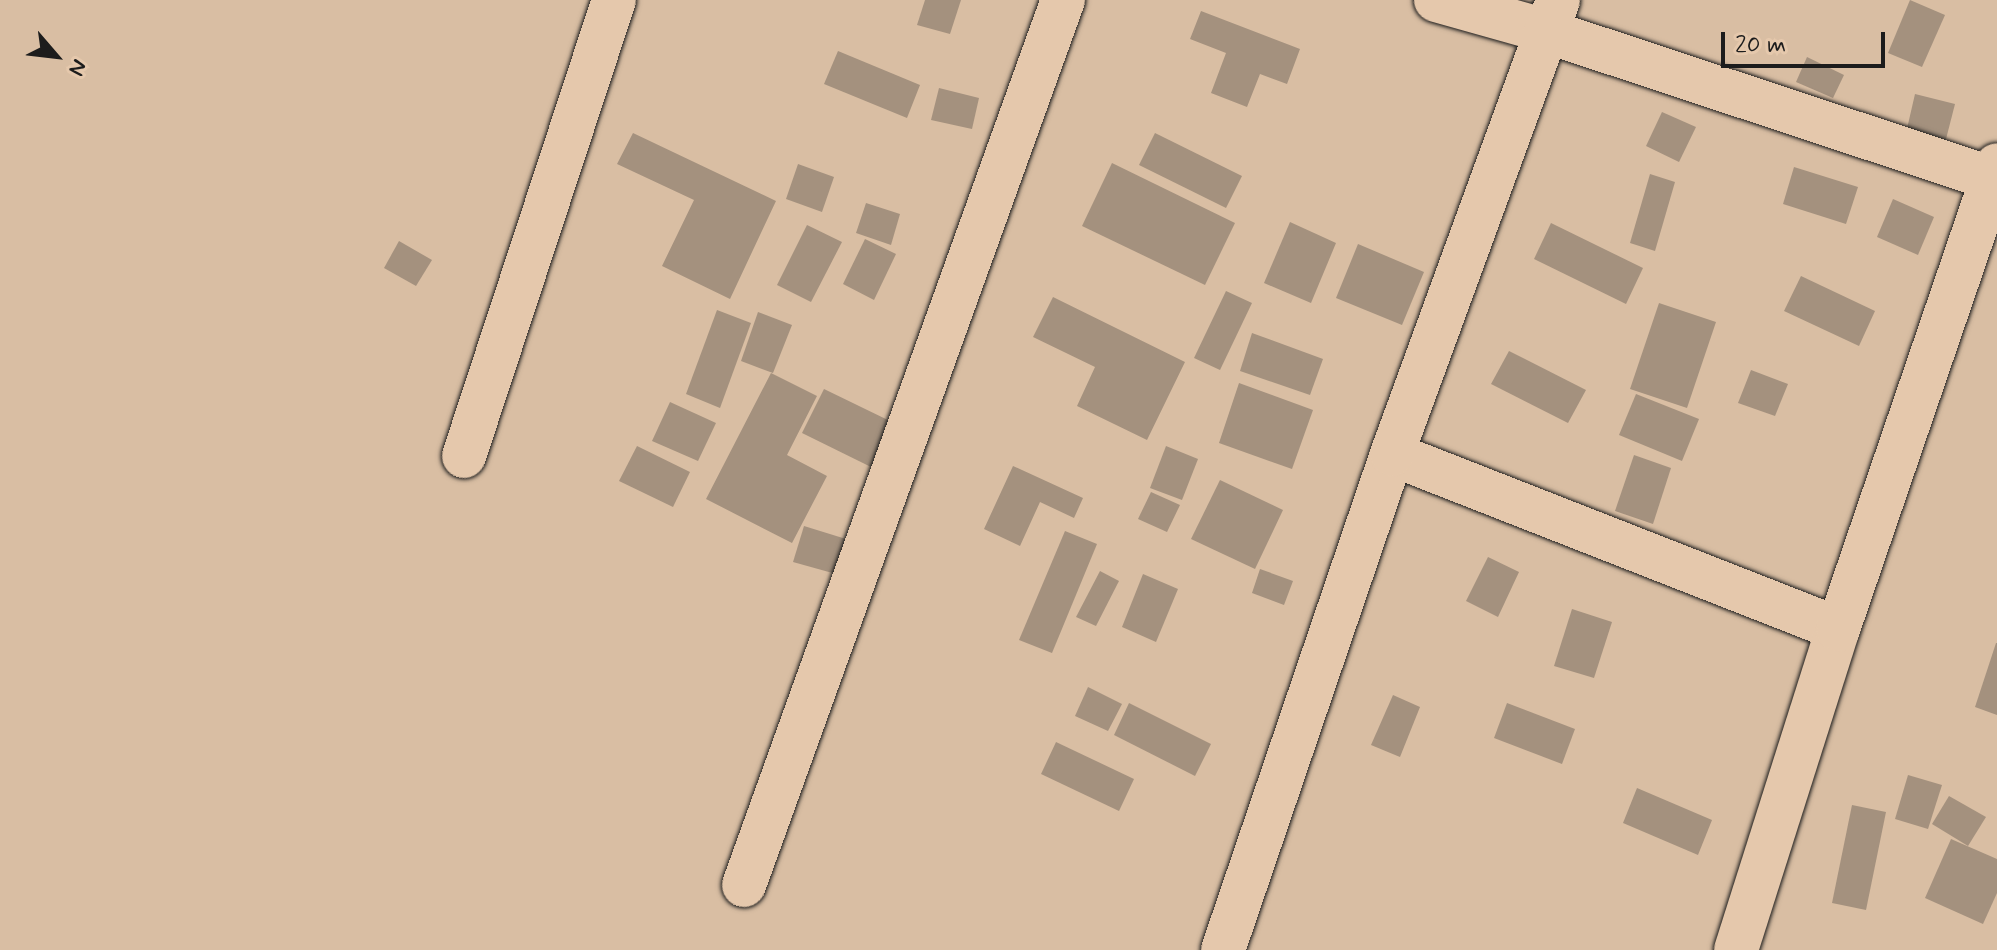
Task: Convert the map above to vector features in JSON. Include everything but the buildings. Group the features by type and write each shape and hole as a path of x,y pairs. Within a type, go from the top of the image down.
{"street":[{"path":"464,456 614,0"},
{"path":"744,885 1063,0"},
{"path":"1436,0 1552,16 1995,174 1838,629 1736,950"},
{"path":"1223,950 1392,454 1552,16"},
{"path":"1392,454 1838,629"}]}
